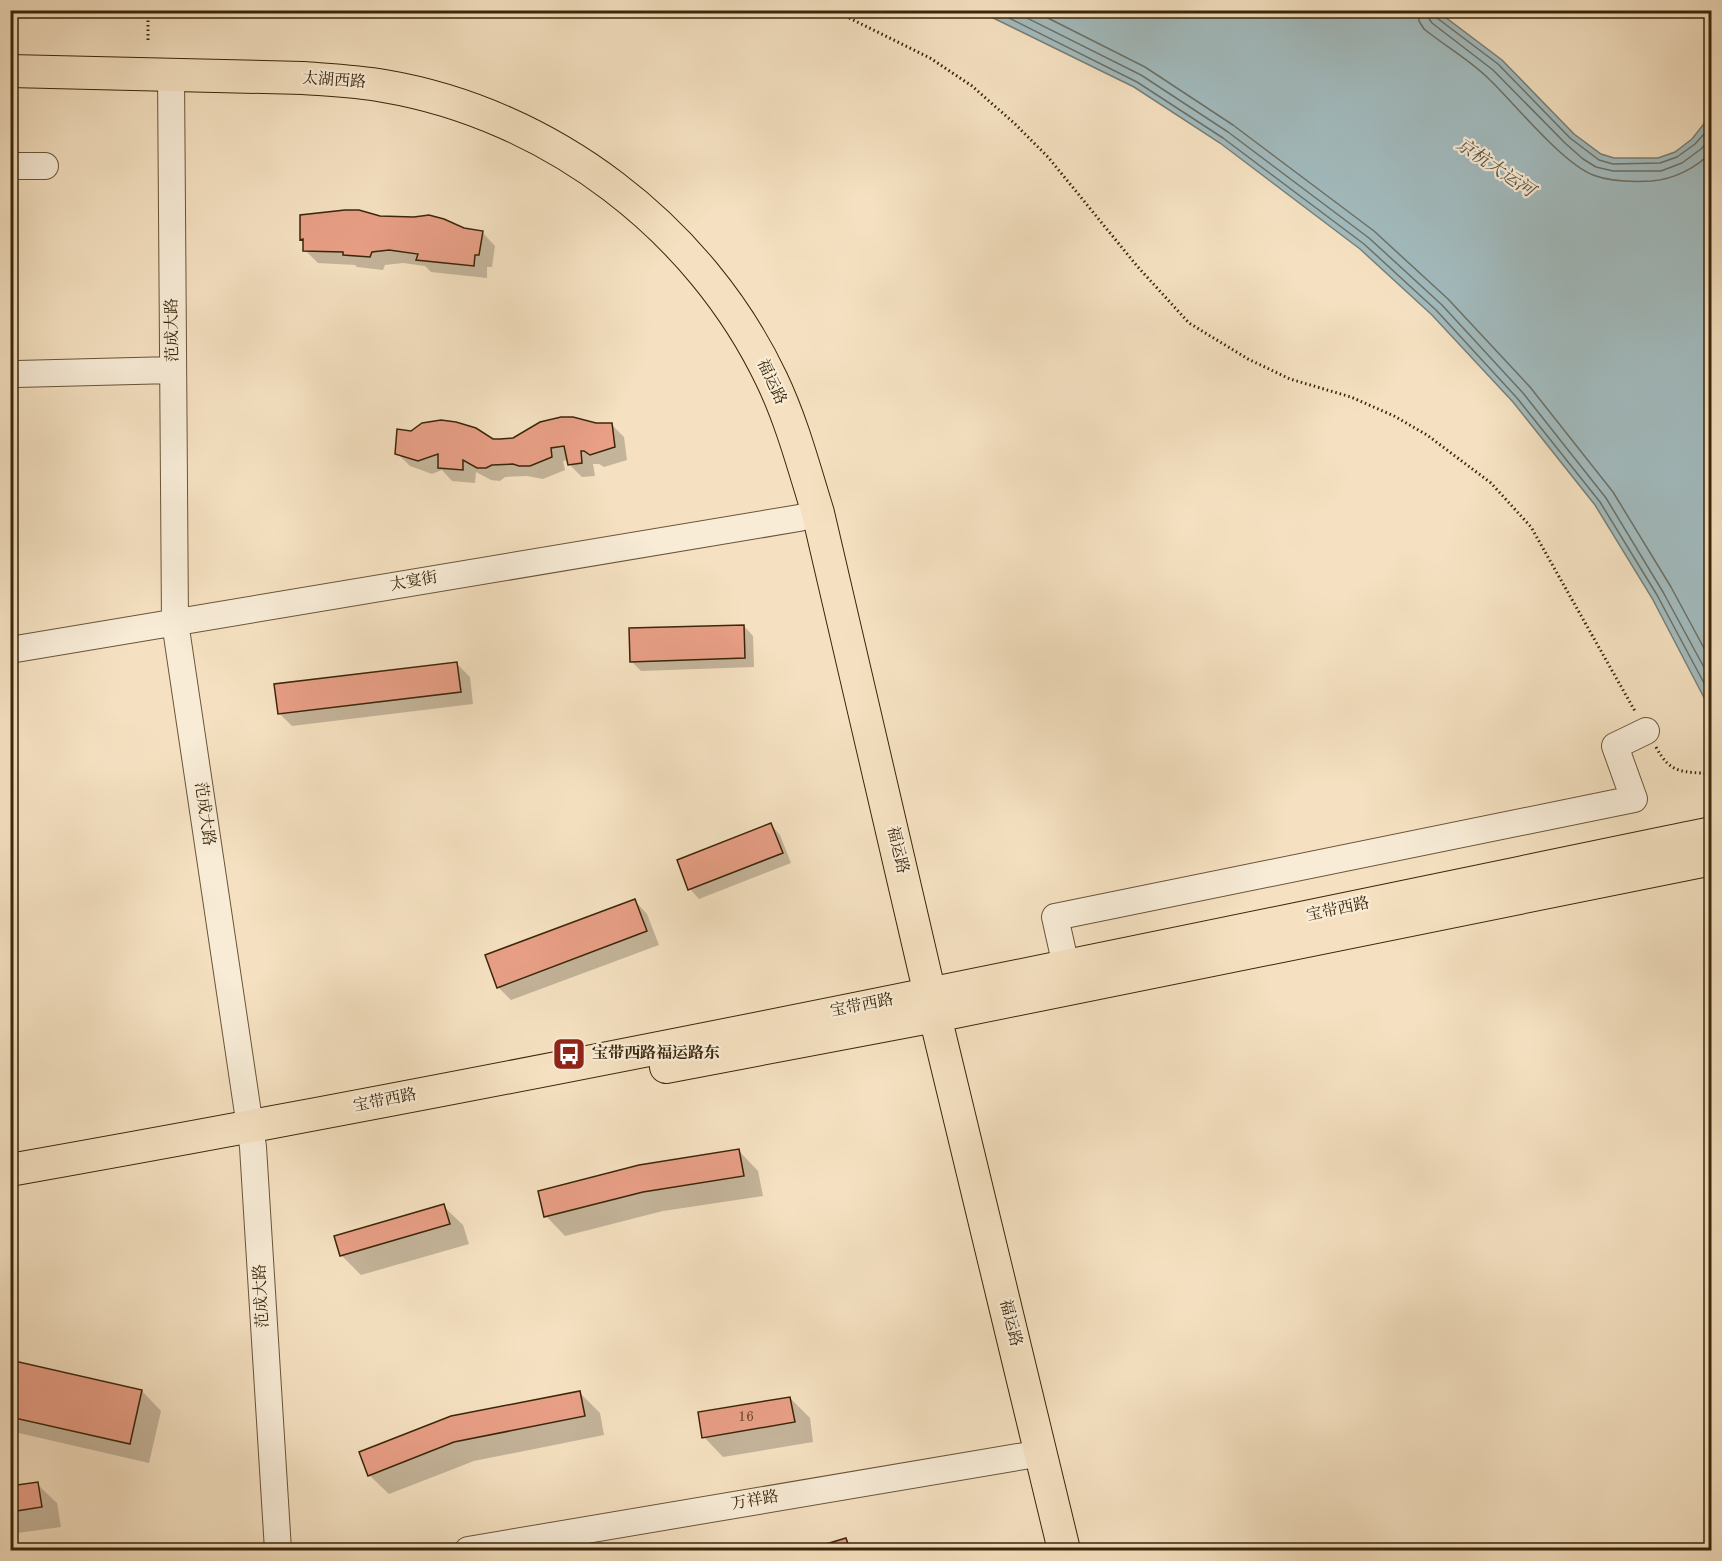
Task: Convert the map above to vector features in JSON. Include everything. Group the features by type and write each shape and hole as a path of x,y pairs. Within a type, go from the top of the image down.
{"main road":[{"name":"太湖西路","path":"10,71 171,84"},
{"name":"太湖西路","path":"10,90 349,81 386,86 424,94 479,112 519,129 601,177 624,206"},
{"name":"福运路","path":"624,206 663,228 692,258 744,328 772,381 785,413 923,1006 1031,1454 1064,1551"},
{"name":"宝带西路","path":"10,1190 252,1137 1163,957 1712,833"},
{"name":"宝带西路","path":"923,1006 1066,966 1163,957 1712,859"},
{"name":"宝带西路","path":"10,1170 252,1137"},
{"name":"福运路","path":"1031,1454 1043,1551"}],"street":[{"name":"范成大路","path":"171,84 176,622 252,1137 278,1551"},
{"path":"10,166 45,166"},
{"path":"17,374 173,369"},
{"name":"太宴街","path":"10,650 808,515"},
{"path":"1066,966 1055,917 1634,799 1616,746 1646,731"},
{"name":"万祥路","path":"468,1551 1031,1454"}],"path":[{"path":"148,10 148,40"},
{"path":"833,10 930,58 972,86 1048,157 1137,266 1189,323 1248,359 1290,379 1351,397 1394,416 1427,435 1491,483 1531,527 1665,763 1678,771 1712,774"}],"water":[{"name":"京杭大运河","path":"979,11 1437,11 1502,60 1574,134 1601,154 1614,158 1658,158 1675,152 1692,139 1711,115 1711,711 1652,598 1595,505 1513,402 1432,315 1360,249 1220,143 1134,87"}],"building":[{"path":"359,210 380,216 429,215 464,228 483,231 479,255 475,255 474,266 416,260 418,254 389,250 372,252 370,257 343,255 343,252 303,251 303,239 300,240 300,215"},
{"path":"573,417 596,423 612,423 615,447 590,455 581,451 582,463 568,465 564,446 551,448 552,457 530,466 513,464 477,468 463,460 463,470 438,468 438,454 418,461 395,454 397,429 411,431 422,423 441,420 456,422 476,428 493,439 500,439 513,438 540,422"},
{"path":"744,625 745,658 630,662 629,628"},
{"path":"457,662 461,692 278,714 274,684"},
{"path":"771,823 783,853 688,890 677,860"},
{"path":"635,899 647,931 497,988 485,955"},
{"path":"739,1149 744,1176 643,1192 544,1217 538,1191 639,1165"},
{"path":"444,1204 450,1224 340,1256 334,1236"},
{"path":"10,1360 142,1390 130,1444 10,1417"},
{"path":"580,1391 585,1416 454,1442 368,1476 359,1452 451,1416"},
{"path":"790,1397 795,1422 702,1438 698,1412"},
{"path":"38,1482 42,1507 10,1512 10,1486"},
{"path":"846,1538 850,1550 806,1550"}],"place":[{"name":"宝带西路福运路东","path":"569,1054"}]}
